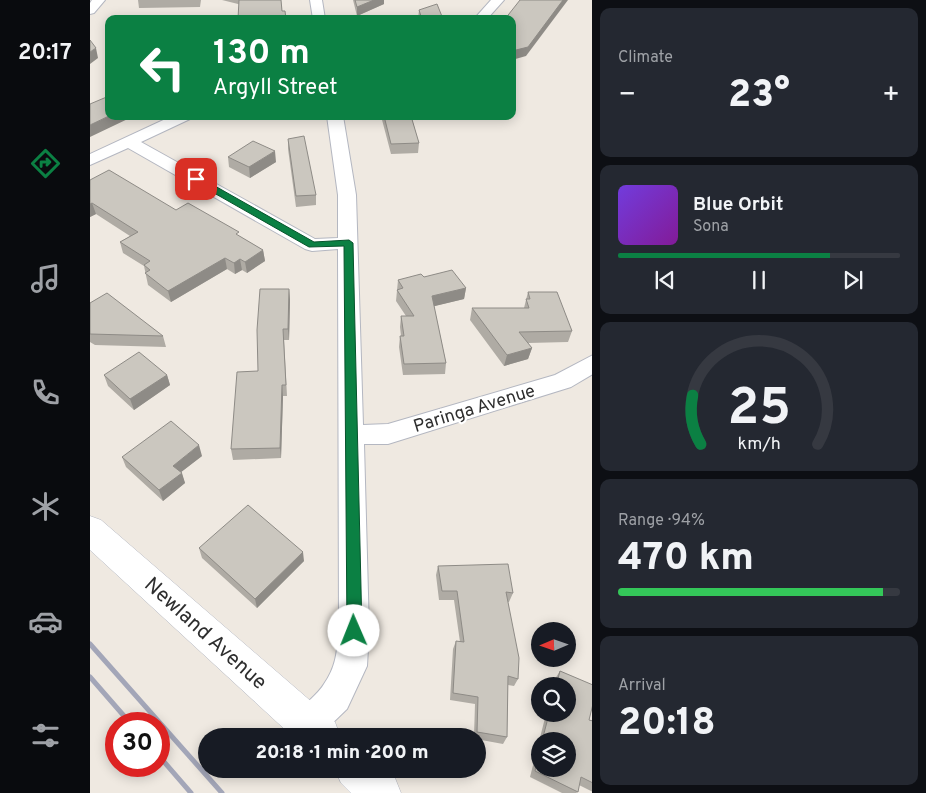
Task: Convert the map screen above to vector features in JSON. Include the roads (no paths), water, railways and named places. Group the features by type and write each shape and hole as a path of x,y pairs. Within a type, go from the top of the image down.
{"street":[{"path":"90,10 99,0"},
{"path":"316,0 318,15"},
{"path":"484,15 498,0"},
{"path":"90,160 176,120"},
{"path":"315,728 335,697 351,666 354,631 349,243 347,195 336,120"},
{"path":"129,142 312,245 349,243"},
{"name":"Paringa Avenue","path":"352,435 388,434 563,381 592,363"},
{"name":"Newland Avenue","path":"90,530 312,728"},
{"path":"364,778 380,793"}],"railway":[{"path":"90,644 222,793"},
{"path":"90,677 121,712"},
{"path":"170,769 191,793"}]}
